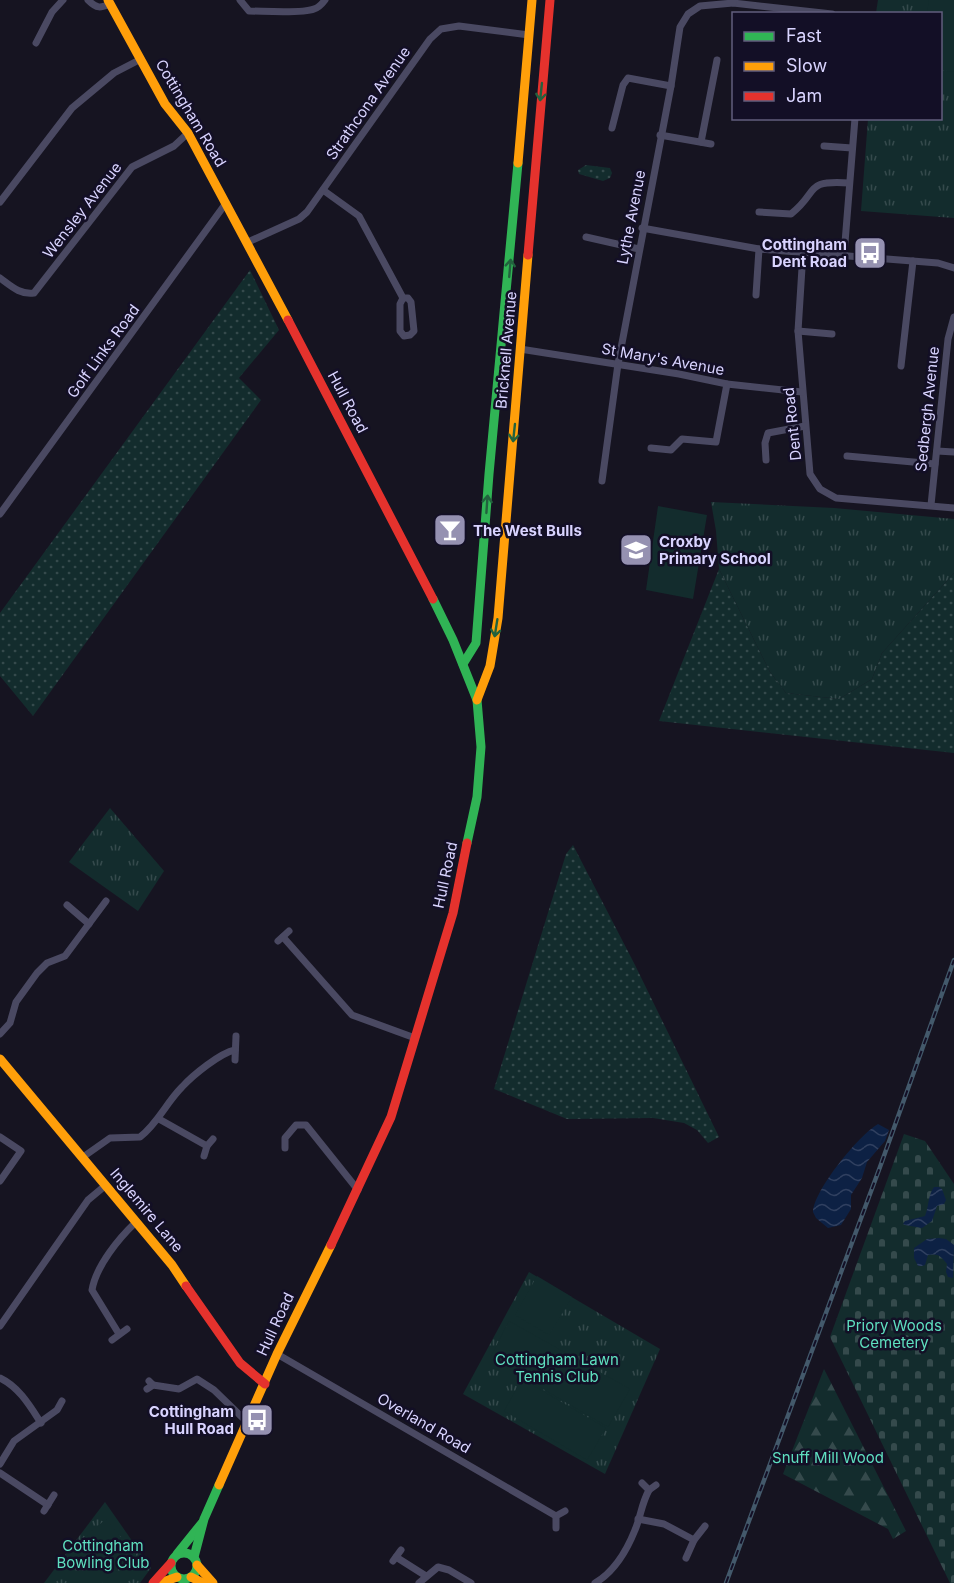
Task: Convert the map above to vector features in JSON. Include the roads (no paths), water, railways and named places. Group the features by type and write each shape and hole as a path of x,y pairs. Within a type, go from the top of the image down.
{"main road":[{"name":"Bricknell Avenue","path":"464,664 476,643 532,0"},
{"name":"Bricknell Avenue","path":"477,700 490,666 498,618 550,0"},
{"name":"Cottingham Road","path":"110,2 165,104 188,133 248,242"},
{"name":"Hull Road","path":"196,1561 204,1520 247,1422 277,1354 358,1190 391,1117 453,914 477,797 481,747 477,700 464,664 414,560 248,242"},
{"name":"Inglemire Lane","path":"0,1059 172,1264 240,1363 265,1384"},
{"name":"Hull Road","path":"153,1583 204,1520"},
{"path":"196,1561 195,1573 191,1577 184,1579 177,1577 171,1570 173,1559 183,1552 196,1561 213,1583"},
{"path":"160,1583 177,1577"},
{"path":"191,1577 203,1583"}],"street":[{"path":"36,43 52,12 63,0"},
{"path":"88,0 95,7 101,8 110,2"},
{"path":"240,0 249,11 312,11 325,0"},
{"name":"Lythe Avenue","path":"613,476 603,478 618,364 642,228 671,86 680,27 688,14 700,6 734,2 813,12"},
{"name":"Strathcona Avenue","path":"248,242 301,218 430,39 441,29 459,26 529,35"},
{"path":"0,202 72,108 114,73 141,58"},
{"path":"702,142 717,60"},
{"path":"612,128 623,85 628,78 671,86"},
{"path":"844,255 855,120"},
{"name":"Wensley Avenue","path":"0,278 17,291 27,294 34,293 132,166 174,146 188,133"},
{"path":"660,135 711,144"},
{"path":"824,146 852,148"},
{"path":"759,212 791,214 814,186 825,182 849,183"},
{"path":"323,190 359,216 403,298"},
{"name":"Golf Links Road","path":"0,513 226,203"},
{"path":"642,228 759,249 938,263 954,268"},
{"path":"586,237 639,249"},
{"path":"756,295 759,249"},
{"name":"Dent Road","path":"802,252 798,331 810,474 820,489 836,498 954,508"},
{"path":"901,366 913,261"},
{"path":"403,298 408,298 411,302 415,325 414,331 404,336 400,331 400,304 403,298"},
{"name":"Sedbergh Avenue","path":"932,505 948,339 954,317"},
{"path":"798,331 832,334"},
{"name":"St Mary's Avenue","path":"520,349 727,384 802,392"},
{"path":"651,448 671,450 682,439 716,442 727,384"},
{"path":"766,460 765,443 768,433 805,426"},
{"path":"937,451 954,452"},
{"path":"847,456 935,464"},
{"path":"0,1034 10,1023 16,1002 37,974 47,963 65,956 106,901"},
{"path":"67,905 89,924"},
{"path":"289,931 280,939 352,1015 416,1038"},
{"path":"235,1060 236,1036"},
{"path":"83,1157 110,1138 140,1137 159,1119 182,1087 225,1052 235,1050"},
{"path":"159,1119 207,1146"},
{"path":"285,1149 285,1138 296,1125 306,1125 358,1190"},
{"path":"0,1137 21,1151 0,1181"},
{"path":"204,1156 207,1146 213,1139"},
{"path":"0,1326 88,1200 106,1185"},
{"path":"119,1334 92,1290 94,1279 120,1237 136,1222"},
{"path":"112,1340 127,1329"},
{"name":"Overland Road","path":"277,1354 556,1516"},
{"path":"0,1378 26,1400 41,1423"},
{"path":"149,1385 179,1389 197,1379 214,1390 247,1422"},
{"path":"0,1464 14,1441 57,1410 62,1401"},
{"path":"0,1473 46,1508 54,1495"},
{"path":"595,1583 606,1577 615,1566 636,1529 642,1504 652,1487 642,1483"},
{"path":"556,1528 556,1516 565,1511"},
{"path":"638,1519 664,1524 694,1540"},
{"path":"686,1558 694,1540 705,1526"},
{"path":"401,1550 394,1559 426,1576"},
{"path":"419,1583 438,1566 471,1583"}],"water":[{"path":"878,1124 889,1130 885,1141 867,1162 862,1178 851,1195 851,1209 841,1225 828,1228 816,1218 813,1212 815,1202 829,1177 849,1151"},
{"path":"934,1187 942,1189 946,1200 944,1204 937,1206 932,1221 922,1228 903,1224 905,1221 925,1216"},
{"path":"927,1239 946,1239 954,1245 953,1278 948,1277 947,1264 939,1256 928,1255 925,1265 922,1266 918,1266 914,1258 914,1248"}],"railway":[{"path":"726,1583 954,960"}],"place":[{"name":"Cottingham Dent Road","path":"870,253"},
{"name":"The West Bulls","path":"450,530"},
{"name":"Croxby Primary School","path":"636,550"},
{"name":"Cottingham Hull Road","path":"257,1420"}],"park label":[{"name":"Priory Woods Cemetery","path":"894,1334"},
{"name":"Cottingham Lawn Tennis Club","path":"557,1368"},
{"name":"Snuff Mill Wood","path":"828,1457"},
{"name":"Cottingham Bowling Club","path":"103,1554"}]}
